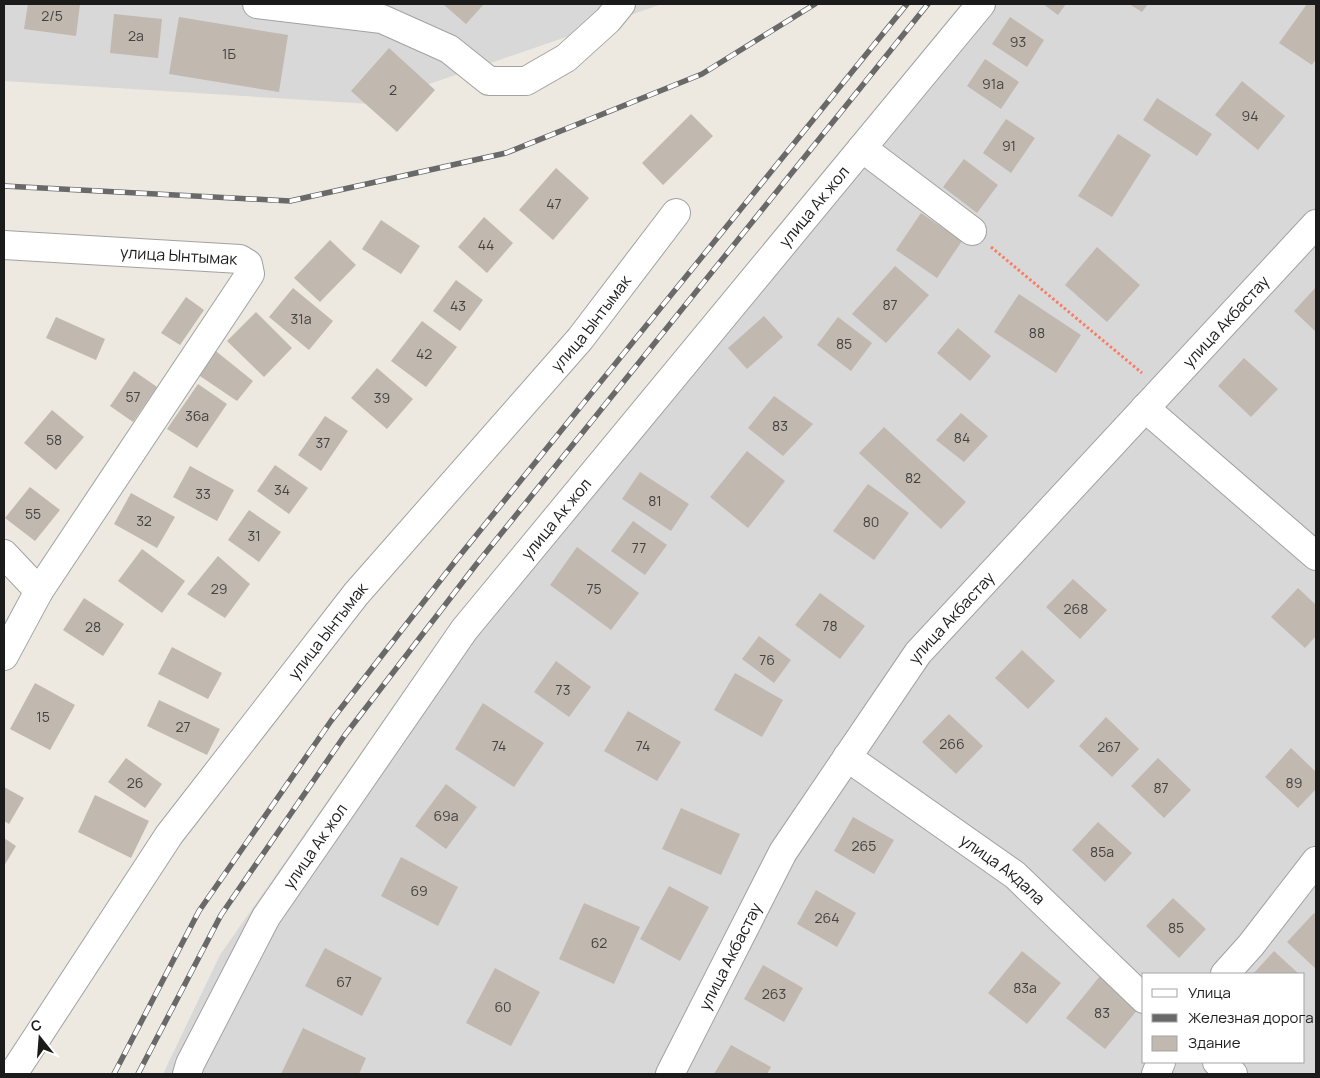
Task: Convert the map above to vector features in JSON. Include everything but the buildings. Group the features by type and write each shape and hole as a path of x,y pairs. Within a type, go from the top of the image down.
{"street":[{"path":"257,4 302,6 382,20 449,49 490,81 526,81 566,58 608,20 621,4"},
{"name":"улица Ак жол","path":"187,1074 190,1064 266,917 464,630 981,4"},
{"path":"862,148 972,231"},
{"name":"улица Ынтымак","path":"13,1074 175,827 356,594 580,338 676,213"},
{"name":"улица Акбастау","path":"670,1074 783,852 918,653 1316,224"},
{"name":"улица Ынтымак","path":"4,245 240,259 248,264 250,274 39,592 4,656"},
{"path":"1153,399 1316,556"},
{"path":"4,554 39,592"},
{"name":"улица Акдала","path":"847,757 1015,875 1142,997"},
{"path":"1226,973 1251,946 1316,861"},
{"path":"1218,1063 1233,1074"}],"path":[{"path":"972,231 1153,399"}],"shaded area":[{"path":"4,4 662,4 371,104 4,81"},
{"path":"961,4 1316,4 1316,1074 163,1074 220,955 440,639"}],"railway":[{"path":"4,186 290,201 506,153 702,74 815,4"},
{"path":"114,1074 199,911 331,721 457,559 907,4"},
{"path":"138,1074 221,915 345,735 475,566 928,4"}]}
